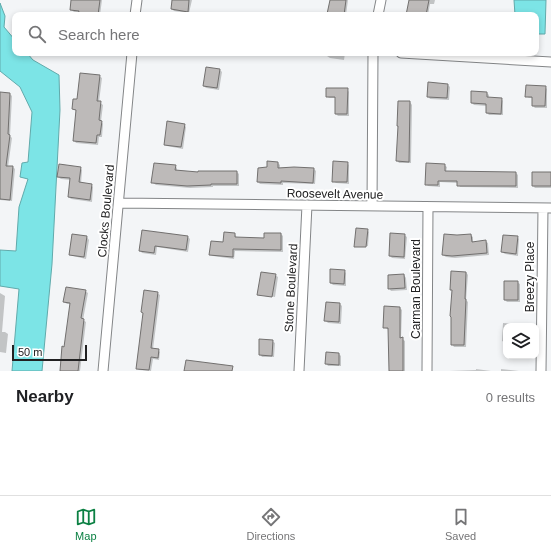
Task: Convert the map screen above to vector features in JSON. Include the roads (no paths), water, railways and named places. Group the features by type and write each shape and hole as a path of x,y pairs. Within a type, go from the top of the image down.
{"street":[{"path":"135,12 137,0"},
{"path":"379,12 381,0"},
{"name":"Clocks Boulevard","path":"103,371 132,56"},
{"path":"372,206 373,56"},
{"path":"451,56 551,62"},
{"name":"Roosevelt Avenue","path":"119,203 547,208"},
{"name":"Stone Boulevard","path":"299,371 307,205"},
{"name":"Carman Boulevard","path":"428,207 428,371"},
{"name":"Breezy Place","path":"541,371 547,208"}],"water":[{"path":"514,0 546,0 545,34 539,34 539,12 515,12"},
{"path":"0,3 5,16 4,27 12,36 12,56 30,56 33,60 59,75 60,110 52,264 42,371 12,371 19,289 0,286 0,250 16,251 19,207 28,179 20,177 22,163 28,162 32,112 20,87 0,71"}]}
